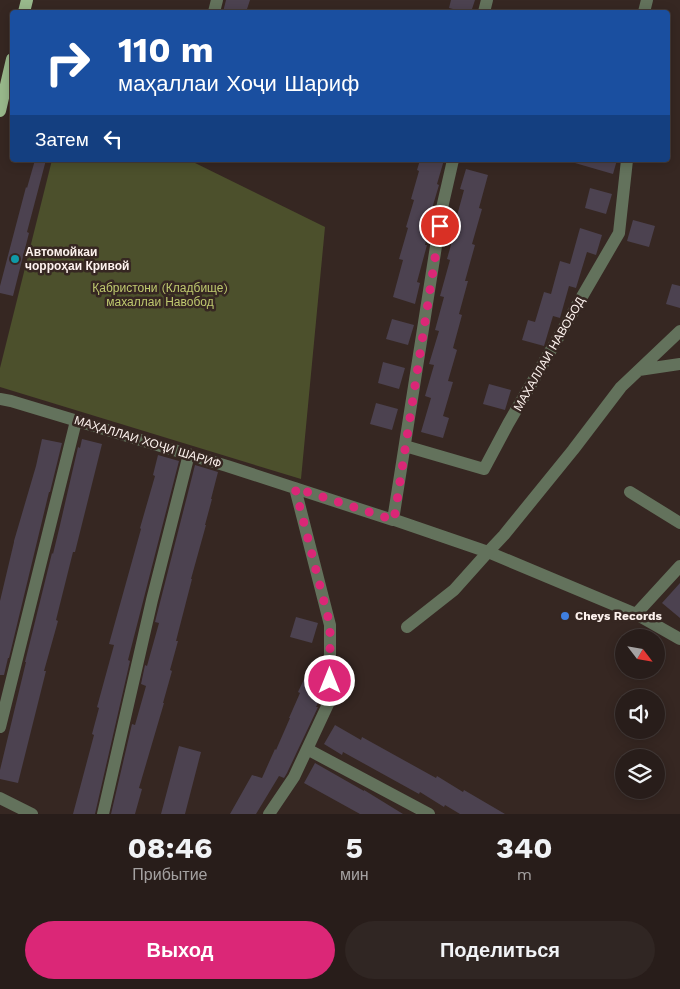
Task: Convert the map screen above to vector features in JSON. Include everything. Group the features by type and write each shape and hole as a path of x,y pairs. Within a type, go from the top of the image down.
{"main road":[{"path":"0,111 10,74"}],"street":[{"path":"391,519 405,446 442,208 453,162"},
{"name":"МАХАЛЛАИ НАВОБОД","path":"405,446 484,469 508,424 619,233 627,162"},
{"path":"407,627 454,590 504,535 621,387 680,331"},
{"path":"639,370 680,364"},
{"name":"МАҲАЛЛАИ ХОҶИ ШАРИФ","path":"0,399 189,454 488,552 636,614 680,639"},
{"path":"0,727 76,420"},
{"path":"103,814 152,600 189,454"},
{"path":"269,814 294,777 330,700 330,625 295,488"},
{"path":"630,492 680,523"},
{"path":"636,614 680,566"},
{"path":"307,749 429,814"},
{"path":"0,798 32,814"}],"green space":[{"name":"Қабристони (Кладбище) махаллаи Навобод","path":"52,162 193,162 325,227 301,479 0,387 0,368"}],"building":[{"path":"226,0 250,0 247,10 224,10"},
{"path":"451,0 475,0 472,10 449,8"},
{"path":"34,162 45,162 13,296 0,293 0,286"},
{"path":"419,162 443,162 431,212 433,213 417,282 420,283 415,304 393,297 403,260 399,259 414,200 411,199 419,171 417,170"},
{"path":"575,162 616,162 613,174"},
{"path":"466,169 488,175 479,208 482,209 472,244 475,245 465,281 468,281 459,314 462,315 453,348 457,350 448,381 453,382 443,416 449,418 443,438 421,432 431,398 425,396 434,365 429,364 439,331 435,330 444,297 440,296 450,260 447,259 457,224 455,223 464,190 460,189"},
{"path":"590,188 612,194 606,214 585,208"},
{"path":"633,220 655,226 649,247 627,241"},
{"path":"580,228 602,235 596,255 587,252 576,288 569,286 560,318 553,316 544,346 522,340 528,320 535,322 544,292 551,294 560,261 570,264"},
{"path":"672,284 680,286 680,308 666,304"},
{"path":"392,319 414,325 408,345 386,339"},
{"path":"383,362 405,368 399,389 378,383"},
{"path":"489,384 511,390 505,410 483,404"},
{"path":"376,403 398,409 392,430 370,424"},
{"path":"42,439 62,443 9,658 4,675 0,675 0,601 14,541"},
{"path":"82,439 102,444 56,620 58,621 44,671 46,671 18,783 0,779 0,770 78,447 80,448"},
{"path":"158,455 179,461 128,660 130,661 95,814 73,814 94,735 92,734 99,708 97,707 114,645 109,644 155,476 153,475"},
{"path":"195,465 218,472 176,641 178,641 170,670 172,671 139,788 142,789 135,814 111,814 132,724 135,725 146,686 141,684 145,665 147,666 159,623 155,622"},
{"path":"680,583 680,618 662,603"},
{"path":"296,617 318,623 312,643 290,637"},
{"path":"307,673 322,680 322,695 287,773 284,778 279,776 256,814 230,814 252,775 262,778 290,718 300,693 298,692"},
{"path":"335,725 361,740 362,737 436,778 437,776 463,792 464,790 505,814 460,814 445,805 444,807 420,792 419,794 343,752 342,755 324,744"},
{"path":"179,746 201,752 185,814 161,814"},
{"path":"315,763 403,814 360,814 304,783"}],"place":[{"name":"Автомойкаи чорроҳаи Кривой","path":"15,259"},
{"name":"Cheys Records","path":"565,616"}],"route":[{"path":"330,681 330,625 295,488 394,520 440,226"}]}
